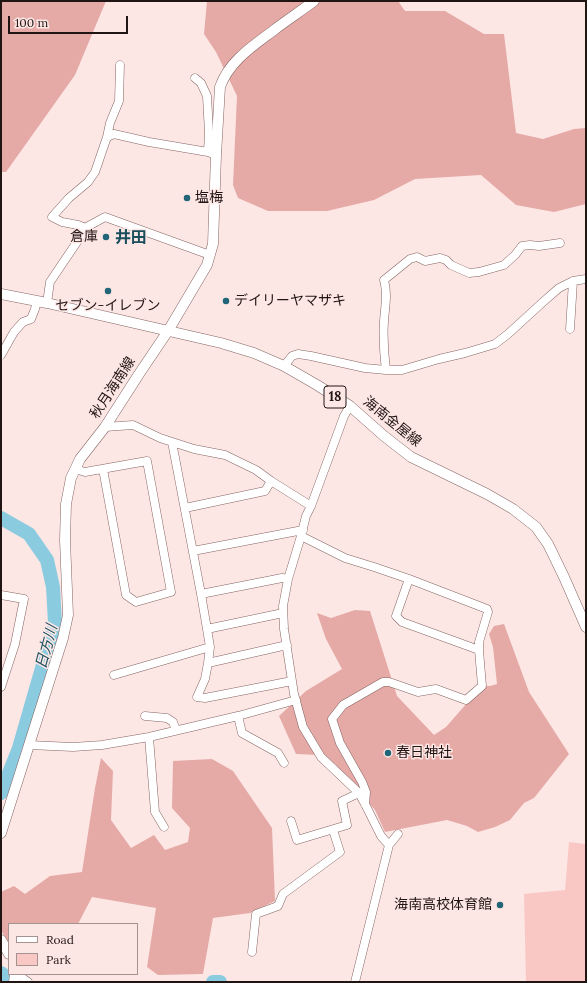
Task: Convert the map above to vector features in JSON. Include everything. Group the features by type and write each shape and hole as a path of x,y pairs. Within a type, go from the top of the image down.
{"main road":[{"name":"秋月海南線","path":"1,833 63,638 68,615 65,540 66,504 71,478 80,459 105,427 168,331 207,265 213,244 212,154 220,87 223,77 234,62 253,45 314,1"},
{"name":"海南金屋線","path":"1,294 221,343 254,353 284,366 350,406 384,436 411,457 487,494 513,509 536,527 548,544 586,627"},
{"path":"1,940 8,952"}],"street":[{"path":"83,230 83,228 78,225 62,222 52,217 69,198 88,182 96,172 110,123 119,102 120,65"},
{"path":"107,137 114,134 212,154 207,96 200,83 195,78"},
{"path":"1,355 14,332 23,322 31,318 42,302 50,282 83,233 83,230 105,218 210,255"},
{"path":"386,370 384,356 386,288 384,280 410,259 416,257 425,261 440,258 469,273 504,265 522,246 539,246 560,243"},
{"path":"284,366 292,356 298,354 364,368 402,370 465,353 495,344 559,288 573,280 586,279"},
{"path":"570,329 573,280"},
{"path":"350,406 344,416 306,516 288,579 283,613 286,645 292,681 303,727 321,757 359,794 380,836 389,845"},
{"path":"105,427 133,425 160,438 194,449 225,456 256,470 311,506"},
{"path":"172,442 210,647 205,679 197,697 204,698 292,681"},
{"path":"75,469 86,472 147,461 171,592 136,602 126,595 103,469"},
{"path":"185,508 265,491 271,481"},
{"path":"193,551 302,533 345,558 374,566 487,609 488,612 479,642 482,686 466,700 436,690 418,692 389,682 382,682 343,705 332,719 340,744 362,782 366,792 365,804"},
{"path":"201,594 282,578 288,579"},
{"path":"409,579 396,616 402,622 479,650"},
{"path":"1,595 24,599 15,644 1,688"},
{"path":"207,629 283,613"},
{"path":"208,663 286,645"},
{"path":"114,675 210,647"},
{"path":"30,745 73,748 102,745 238,716 296,700"},
{"path":"145,716 167,718 173,722 176,730"},
{"path":"238,716 242,733 278,753 284,763"},
{"path":"149,736 155,812 164,827"},
{"path":"291,821 297,840 347,825 342,801 359,794"},
{"path":"252,952 256,914 278,906 283,894 340,852 332,830"},
{"path":"354,982 389,845 398,834"},
{"path":"15,976 28,982"}],"green space":[{"path":"569,842 586,844 586,982 526,982 524,894 565,890"}],"shaded area":[{"path":"1,1 106,1 75,75 6,172 1,172"},
{"path":"207,1 398,1 405,11 445,11 484,34 504,34 516,133 543,139 574,129 586,128 586,204 554,212 516,205 481,175 415,179 374,200 327,211 268,211 238,198 233,185 237,96 216,52 204,34"},
{"path":"355,610 370,611 397,696 434,735 446,727 482,686 497,684 493,647 489,634 494,626 504,624 529,692 569,754 534,798 524,803 510,820 495,827 478,832 467,826 447,820 385,832 375,810 335,764 319,755 296,754 279,716 306,691 342,669 326,639 317,613 331,618"},
{"path":"101,758 113,771 111,820 131,848 154,835 165,850 188,842 190,828 172,808 173,761 212,759 233,771 272,828 275,901 250,913 213,918 203,974 158,975 147,967 156,908 92,897 79,923 8,923 8,942 1,930 1,892 14,886 25,894 50,876 82,872"}],"waterway":[{"name":"日方川","path":"1,518 29,534 47,560 53,587 55,623 19,748 1,793"},
{"name":"日方川","path":"1,973 12,982"},
{"name":"日方川","path":"213,982 220,982"}],"place":[{"name":"塩梅","path":"187,198"},
{"name":"倉庫","path":"106,237"},
{"name":"セブン-イレブン","path":"108,291"},
{"name":"デイリーヤマザキ","path":"226,301"},
{"name":"春日神社","path":"388,753"},
{"name":"海南高校体育館","path":"500,905"}],"district":[{"name":"井田","path":"131,238"}]}
